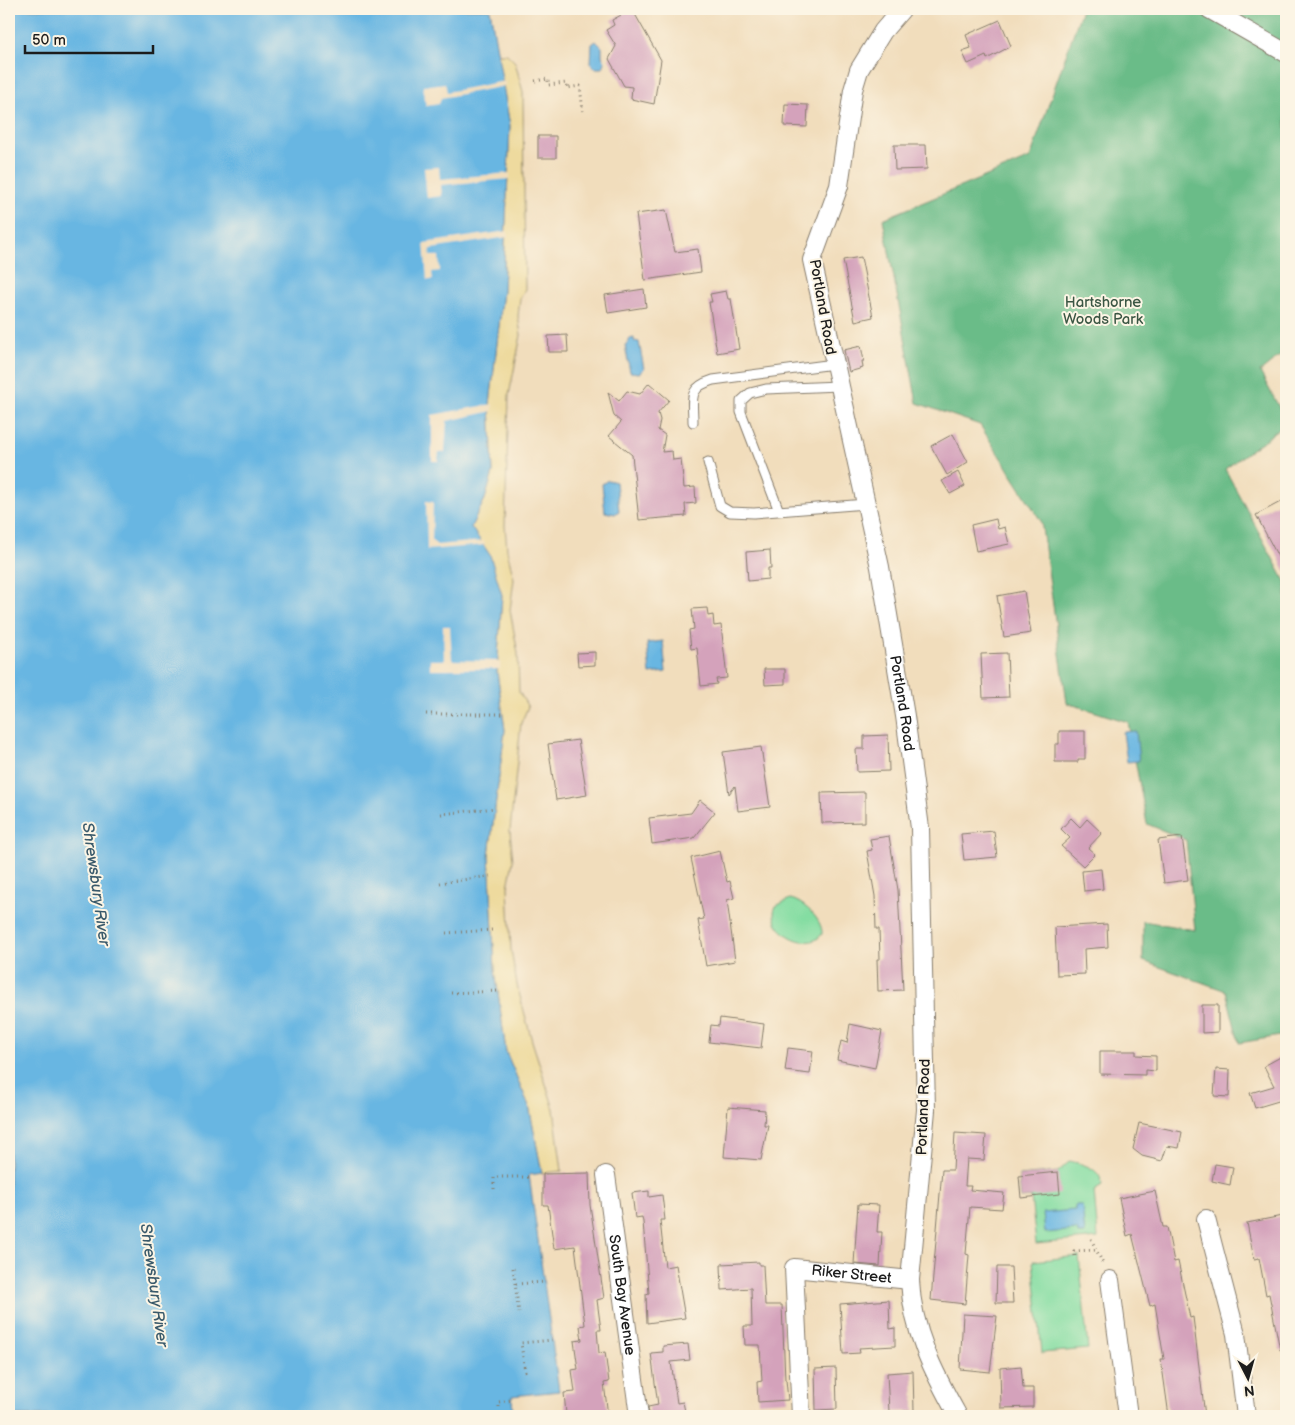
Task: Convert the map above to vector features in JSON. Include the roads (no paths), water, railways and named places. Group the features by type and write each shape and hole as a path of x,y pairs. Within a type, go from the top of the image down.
{"street":[{"name":"Portland Road","path":"902,9 883,32 859,70 853,90 839,186 813,252 812,260 880,567 905,716 920,828 926,1110 910,1280 911,1301 921,1344 958,1416"},
{"path":"1209,9 1286,53"},
{"name":"South Bay Avenue","path":"606,1175 639,1416"},
{"path":"1206,1219 1236,1334 1246,1416"},
{"name":"Riker Street","path":"801,1416 794,1268 910,1280"},
{"path":"1110,1280 1128,1416"}],"lane":[{"path":"693,422 693,393 700,384 713,380 834,364"},
{"path":"779,511 741,412 742,401 750,393 766,388 839,386"},
{"path":"708,462 720,506 730,512 779,511 866,504"}],"water":[{"name":"Shrewsbury River","path":"9,9 490,9 510,126 503,291 490,404 493,473 485,499 471,527 490,555 502,595 497,672 505,730 489,855 495,970 506,1052 529,1106 542,1173 529,1175 559,1391 512,1396 513,1416 9,1416"},
{"path":"596,41 602,47 602,56 605,62 603,68 595,68 591,63 592,44"},
{"path":"634,338 634,341 639,342 644,369 639,373 630,372 625,345 629,342 629,339"},
{"path":"608,480 616,482 619,511 615,514 605,512 602,484"},
{"path":"663,641 666,672 650,674 647,643"},
{"path":"1136,731 1139,761 1127,762 1123,732"},
{"path":"1075,1205 1082,1205 1085,1234 1078,1234 1077,1230 1045,1233 1043,1213 1075,1210"}],"park label":[{"name":"Hartshorne Woods Park","path":"1103,310"}]}
